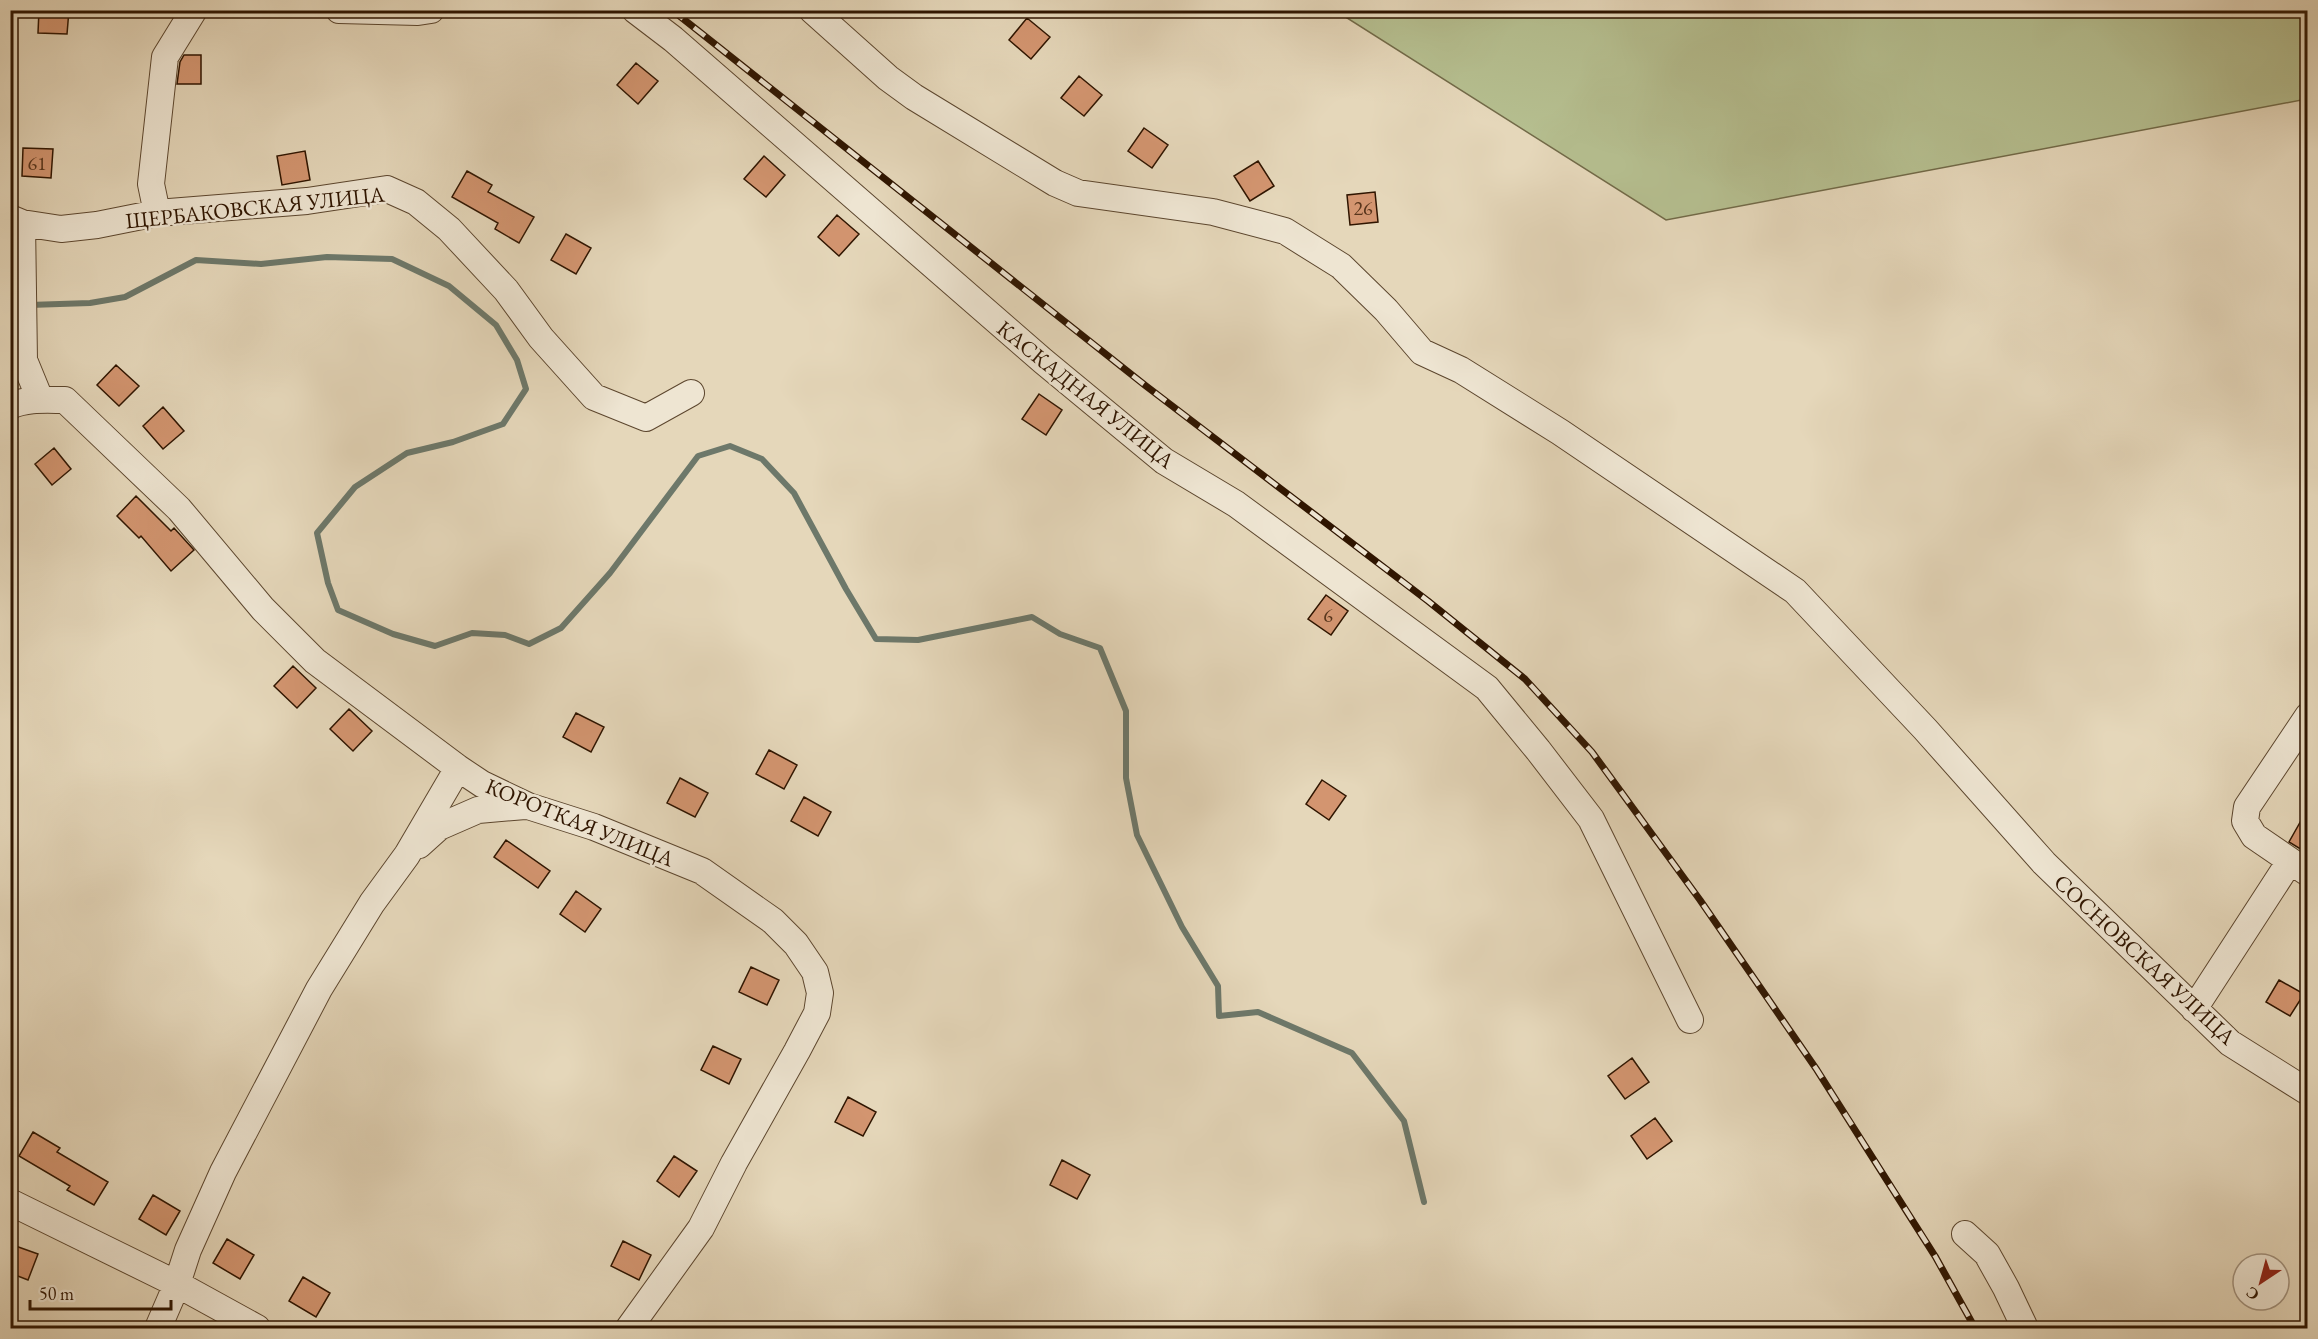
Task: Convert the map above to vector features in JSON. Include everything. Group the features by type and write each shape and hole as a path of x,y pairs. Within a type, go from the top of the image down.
{"street":[{"path":"157,213 151,184 165,57 194,10"},
{"path":"339,10 418,12 431,10"},
{"name":"КАСКАДНАЯ УЛИЦА","path":"635,10 673,39 1043,361 1164,461 1236,504 1487,688 1591,819 1690,1020"},
{"name":"СОСНОВСКАЯ УЛИЦА","path":"812,10 888,78 914,97 1054,183 1078,193 1214,212 1285,231 1341,266 1386,310 1422,352 1461,370 1560,432 1795,591 1925,729 2044,863 2230,1043 2307,1092"},
{"name":"ЩЕРБАКОВСКАЯ УЛИЦА","path":"16,221 61,229 97,225 157,213 308,201 387,189 416,202 449,229 506,290 541,338 594,397 646,418 691,393"},
{"path":"16,221 24,360 40,399"},
{"name":"КОРОТКАЯ УЛИЦА","path":"10,406 40,399 65,400 178,509 263,609 315,661 458,768 482,784 528,806 594,826 702,871 772,921 796,944 815,972 820,993 817,1013 734,1163 701,1228 629,1329"},
{"path":"2194,1009 2299,867 2254,836 2245,821 2247,807 2307,716"},
{"path":"158,1329 188,1250 223,1172 314,999 372,903 407,855 458,768"},
{"path":"407,855 440,827 478,810 528,806"},
{"path":"10,1202 177,1284 257,1329"},
{"path":"1965,1234 1987,1254 2025,1329"}],"green space":[{"path":"1336,11 2307,11 2307,99 1666,220"}],"building":[{"path":"39,10 69,10 67,34 38,33"},
{"path":"1027,18 1050,37 1031,59 1009,40"},
{"path":"184,55 201,55 201,84 177,84 180,62"},
{"path":"636,63 658,81 638,104 617,85"},
{"path":"1079,76 1102,95 1084,116 1061,98"},
{"path":"1144,128 1168,145 1152,168 1128,151"},
{"path":"23,148 53,149 51,178 22,176"},
{"path":"305,151 310,180 282,185 277,156"},
{"path":"764,156 785,175 766,197 744,179"},
{"path":"1258,161 1274,186 1250,201 1234,176"},
{"path":"467,171 492,185 488,192 534,217 519,243 495,229 498,223 452,197"},
{"path":"1375,192 1378,222 1350,225 1347,195"},
{"path":"837,215 859,234 839,256 818,237"},
{"path":"566,234 591,248 576,274 551,260"},
{"path":"116,365 139,386 119,406 97,385"},
{"path":"1039,394 1062,410 1046,435 1022,419"},
{"path":"163,407 184,431 163,449 143,426"},
{"path":"54,448 71,469 52,485 35,464"},
{"path":"136,496 171,531 174,528 194,550 171,571 141,536 139,538 117,516"},
{"path":"1326,595 1348,611 1331,635 1308,619"},
{"path":"293,666 316,688 297,708 274,686"},
{"path":"349,709 372,731 353,751 330,729"},
{"path":"576,713 604,727 591,752 563,737"},
{"path":"769,750 797,765 784,789 756,774"},
{"path":"680,778 708,793 695,817 667,803"},
{"path":"1322,780 1346,796 1329,820 1306,804"},
{"path":"804,797 831,812 818,836 791,821"},
{"path":"2307,810 2307,853 2289,842"},
{"path":"506,840 550,871 538,888 494,857"},
{"path":"576,891 601,909 585,932 560,914"},
{"path":"751,967 779,980 767,1005 739,992"},
{"path":"2279,980 2304,994 2290,1016 2266,1002"},
{"path":"713,1046 741,1059 729,1084 701,1070"},
{"path":"1632,1058 1649,1082 1625,1099 1608,1076"},
{"path":"848,1097 876,1112 863,1136 835,1122"},
{"path":"1655,1118 1672,1141 1647,1159 1631,1136"},
{"path":"33,1132 60,1148 57,1152 108,1182 94,1205 67,1190 70,1186 19,1156"},
{"path":"674,1156 697,1171 679,1197 657,1181"},
{"path":"1062,1160 1090,1175 1077,1199 1050,1185"},
{"path":"153,1195 180,1211 166,1235 139,1219"},
{"path":"227,1239 254,1255 240,1279 213,1263"},
{"path":"623,1241 651,1255 639,1280 611,1266"},
{"path":"10,1244 38,1254 28,1280 10,1273"},
{"path":"303,1277 330,1293 316,1317 289,1301"}],"waterway":[{"path":"29,305 90,303 125,297 196,260 261,264 327,257 392,259 449,286 496,325 517,360 526,389 503,424 453,442 407,453 355,487 317,533 328,583 338,610 393,634 435,646 472,633 505,635 529,644 561,628 610,573 698,456 730,446 762,459 794,493 876,639 918,640 1032,617 1060,634 1100,648 1126,711 1126,778 1137,835 1182,927 1218,986 1219,1016 1258,1012 1352,1053 1404,1121 1424,1202"}],"railway":[{"path":"672,10 1146,386 1428,601 1525,679 1592,752 1700,900 1817,1070 1935,1256 1975,1328"}]}
